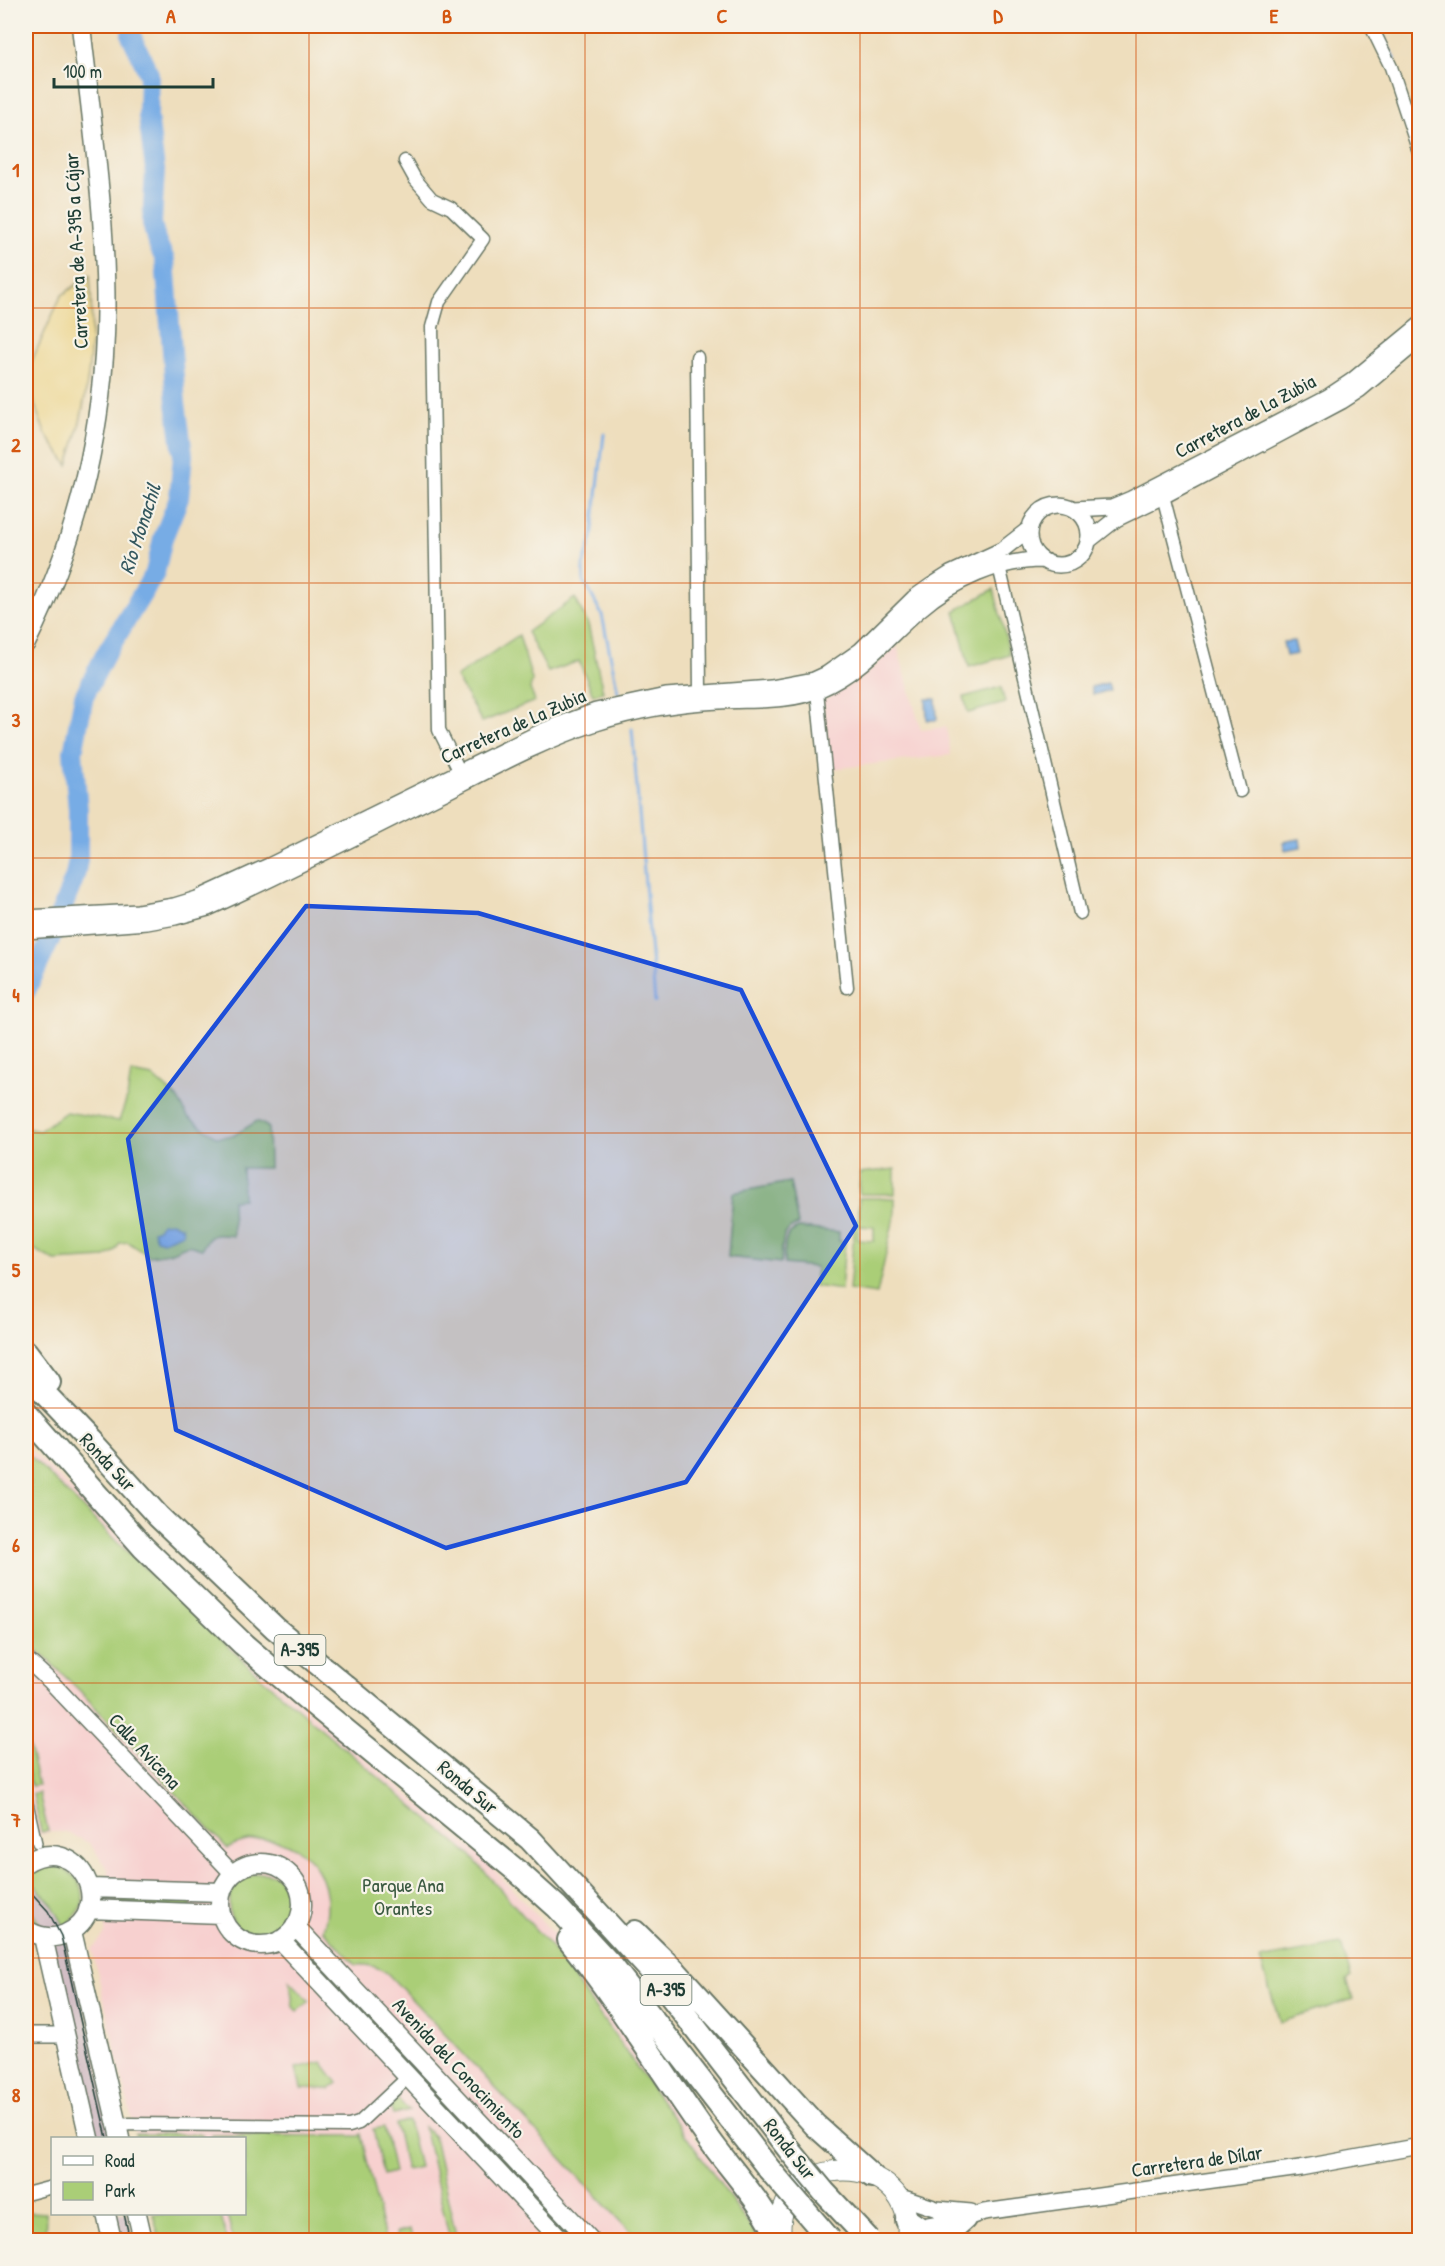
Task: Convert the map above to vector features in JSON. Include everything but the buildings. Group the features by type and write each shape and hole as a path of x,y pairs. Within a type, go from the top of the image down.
{"highway":[{"path":"26,1352 89,1440"},
{"name":"Ronda Sur","path":"26,1374 158,1516 275,1628 530,1839 653,1973 791,2152 869,2241"},
{"name":"Ronda Sur","path":"26,1414 72,1464 114,1516 243,1644 557,1907 611,1965 769,2169 830,2241"},
{"path":"26,1434 97,1506 114,1516"},
{"path":"530,1839 557,1857 676,1972 815,2125 872,2176"},
{"path":"518,1872 530,1896 592,1969 736,2177 771,2223 780,2241"},
{"path":"736,2177 740,2193 759,2223 766,2241"},
{"path":"946,2241 948,2233 972,2216"}],"main road":[{"name":"Carretera de A-395 a Cájar","path":"26,643 58,572 77,517 98,417 104,355 105,307 101,224 81,26"},
{"path":"26,1863 41,1856 58,1856 66,1859 80,1868 90,1888 88,1909 82,1921 72,1931 57,1936 43,1936 26,1929"},
{"path":"260,1863 275,1865 287,1872 296,1882 301,1894 300,1919 295,1926 272,1944 246,1942 230,1931 221,1914 222,1892 232,1874 244,1866 260,1863"},
{"path":"90,1888 222,1892"},
{"path":"88,1909 221,1914"},
{"name":"Avenida del Conocimiento","path":"295,1926 590,2241"},
{"path":"72,1931 119,2132"},
{"path":"43,1936 89,2137"},
{"path":"280,1940 561,2241"},
{"path":"780,2241 782,2218 787,2205 805,2183 819,2174 843,2169 856,2170 872,2176 892,2191 916,2234"},
{"path":"106,2215 112,2241"},
{"path":"137,2215 143,2241"}],"street":[{"path":"1371,26 1391,67 1419,155"},
{"path":"405,161 415,179 432,200 451,208 483,239 439,302 432,327 439,730 460,772"},
{"name":"Carretera de La Zubia","path":"1074,509 1112,507 1131,499 1328,397 1352,381 1419,325"},
{"name":"Carretera de La Zubia","path":"1088,541 1116,519 1342,401 1359,390 1419,339"},
{"path":"697,357 700,692"},
{"path":"1163,496 1240,790"},
{"path":"1056,505 1074,509 1086,523 1088,541 1085,550 1070,563 1051,564 1042,560 1031,547 1029,529 1038,513 1046,507 1056,505"},
{"name":"Carretera de La Zubia","path":"33,926 138,912 174,906 197,899 260,871 543,731 596,711 631,702 700,692 795,685 827,674 860,651 897,614 931,586 950,574 1002,550 1029,529"},
{"name":"Carretera de La Zubia","path":"71,922 147,922 208,908 546,742 596,723 635,712 679,705 776,699 817,691 846,676 862,664 921,608 965,579 1018,561 1042,560"},
{"path":"999,566 1080,913"},
{"path":"817,691 847,987"},
{"name":"Calle Avicena","path":"26,1659 51,1682 232,1874"},
{"path":"26,1794 37,1843"},
{"path":"26,2034 65,2035"},
{"path":"119,2132 141,2124 350,2126 359,2123 408,2077"},
{"name":"Carretera de Dílar","path":"916,2234 928,2225 972,2216 1300,2168 1419,2146"},
{"path":"26,2194 51,2187"},
{"name":"Carretera de Dílar","path":"897,2198 972,2216"}],"highlighted area":[{"path":"306,906 478,913 741,990 856,1226 686,1482 446,1548 176,1430 128,1139"}],"shaded area":[{"path":"897,646 921,730 946,727 951,755 831,769 823,701 863,677"},
{"path":"26,1446 236,1649 484,1859 561,1941 754,2224 760,2240 160,2240 153,2215 246,2215 246,2137 136,2137 92,1949 105,1934 108,1869 89,1843 67,1832 51,1832 26,1838"},
{"path":"26,1876 52,1904 65,1927 115,2137 94,2137 39,1921 26,1904"},
{"path":"116,2215 127,2215 133,2240 123,2240"}],"green space":[{"path":"994,589 1010,655 969,667 955,611"},
{"path":"575,598 588,624 603,692 593,695 579,661 548,672 527,632"},
{"path":"519,635 532,680 530,689 535,701 482,722 456,677"},
{"path":"1001,687 1005,703 968,713 964,697"},
{"path":"131,1073 153,1077 178,1099 188,1117 217,1137 233,1136 257,1121 268,1127 269,1168 242,1168 243,1199 232,1200 233,1236 214,1235 202,1249 188,1245 169,1253 149,1256 128,1242 120,1243 114,1252 104,1258 55,1261 30,1247 26,1239 26,1128 39,1131 66,1112 119,1121 127,1098"},
{"path":"895,1169 895,1194 859,1194 860,1173"},
{"path":"790,1182 798,1225 792,1227 785,1235 781,1263 728,1257 733,1193"},
{"path":"859,1198 895,1198 895,1213 877,1294 849,1290 855,1220 859,1220","holes":["859,1226 874,1227 874,1241 858,1240"]},
{"path":"799,1228 839,1232 839,1241 845,1242 841,1290 814,1286 816,1267 784,1264 787,1238"},
{"name":"Parque Ana Orantes","path":"26,1452 119,1544 264,1680 470,1855 552,1948 758,2240 633,2240 635,2236 387,1973 372,1966 356,1965 323,1930 327,1907 325,1887 317,1869 305,1855 289,1845 270,1840 249,1841 227,1848 80,1691 26,1639"},
{"path":"29,1746 38,1785 31,1786 26,1763 26,1747"},
{"path":"39,1793 48,1831 41,1832 33,1794"},
{"path":"48,1864 70,1872 80,1884 82,1891 81,1908 65,1927 52,1904 26,1876 37,1867"},
{"path":"262,1873 275,1875 285,1883 293,1893 295,1906 293,1919 285,1929 275,1937 262,1939 249,1937 239,1929 231,1919 229,1906 231,1893 239,1883 249,1875"},
{"path":"120,1895 191,1898 191,1909 119,1906"},
{"path":"26,1904 44,1930 26,1920"},
{"path":"1341,1944 1351,1977 1347,1980 1353,1999 1280,2022 1260,1959"},
{"path":"314,1952 452,2099 443,2107 305,1961"},
{"path":"290,1981 310,2001 297,2011 293,2007"},
{"path":"322,2062 338,2083 330,2089 301,2088 296,2068"},
{"path":"398,2099 409,2111 393,2115 390,2106"},
{"path":"457,2105 585,2240 568,2240 448,2113"},
{"path":"408,2121 419,2167 406,2170 395,2124"},
{"path":"384,2127 394,2172 383,2175 373,2129"},
{"path":"424,2127 434,2137 457,2240 450,2240"},
{"path":"135,2134 202,2134 203,2137 136,2137"},
{"path":"361,2134 385,2240 233,2240 227,2215 246,2215 246,2137 212,2137 212,2135 359,2136"},
{"path":"29,2212 46,2213 45,2240 29,2240"},
{"path":"153,2215 221,2215 227,2240 160,2240"},
{"path":"410,2230 413,2240 398,2240 396,2233"}],"sand":[{"path":"90,275 92,324 89,371 81,418 68,465 45,433 26,381 26,374 61,296"}],"water":[{"path":"1294,641 1297,654 1286,656 1283,642"},
{"path":"1108,683 1110,690 1093,695 1091,687"},
{"path":"926,699 936,699 937,720 927,720"},
{"path":"1300,839 1301,847 1285,850 1283,842"},
{"path":"171,1222 182,1227 183,1233 163,1241 156,1239 153,1231 158,1229 162,1223"}],"waterway":[{"name":"Río Monachil","path":"26,991 49,942 75,876 78,859 78,810 73,752 84,696 105,655 155,573 163,538 179,498 183,455 176,403 165,260 156,240 152,223 155,170 148,116 149,74 131,35 132,26"},
{"path":"1378,26 1394,59"},
{"path":"1413,365 1420,379"},
{"path":"604,434 592,538 583,566 584,581 602,615 618,692"},
{"path":"632,729 655,1002"}],"tram line":[{"path":"26,1887 48,1911 61,1936 107,2137"},
{"path":"124,2215 130,2240"}]}
